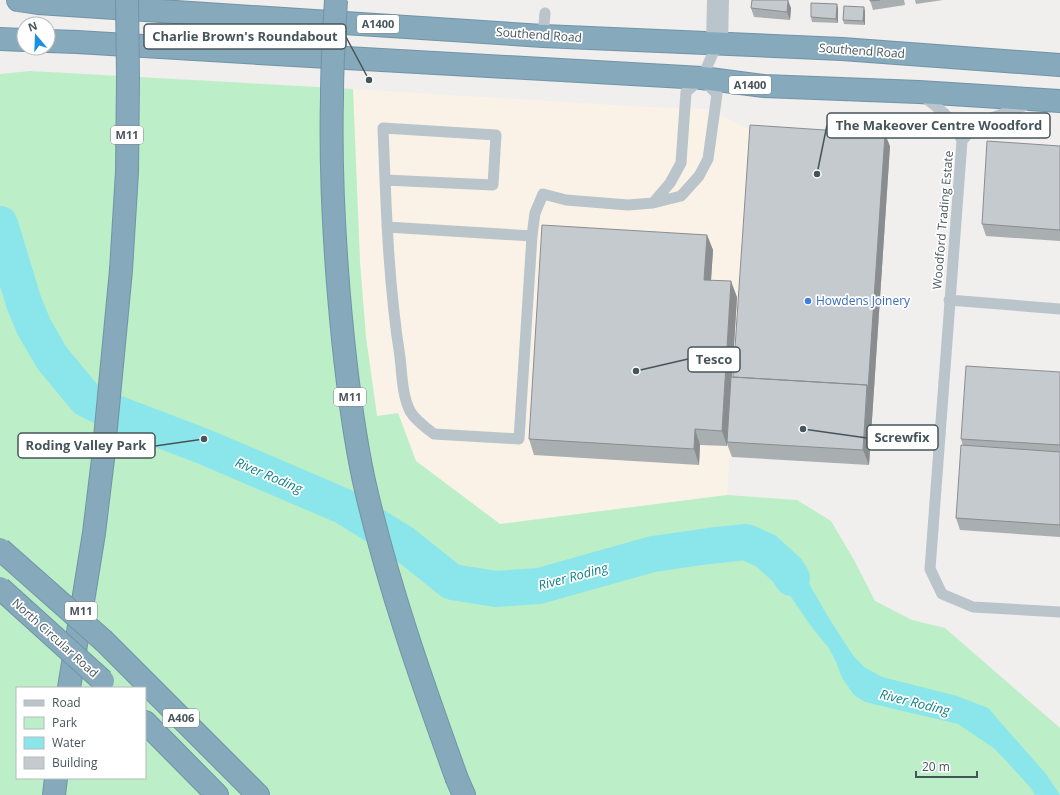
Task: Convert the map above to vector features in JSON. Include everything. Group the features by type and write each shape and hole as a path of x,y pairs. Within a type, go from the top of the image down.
{"highway":[{"name":"Southend Road","path":"18,0 38,3 543,36 842,49 1057,62"},
{"name":"M11","path":"68,687 94,533 103,459 121,270 127,172 127,0"},
{"name":"M11","path":"336,0 332,97 332,191 338,290 348,386 364,481 389,575 414,658 461,787"},
{"path":"1,39 16,40"},
{"name":"A1400","path":"56,41 702,78 764,86 919,92 1050,101"},
{"name":"A406","path":"0,549 104,641 258,795"},
{"name":"North Circular Road","path":"0,588 106,684"},
{"name":"A406","path":"146,723 217,795"},
{"path":"54,795 56,779"}],"street":[{"path":"717,44 718,0"}],"lane":[{"path":"543,36 545,12"},
{"path":"653,203 670,183 681,163 686,92 702,78 717,44"},
{"path":"385,180 493,185 496,135 383,128 385,180 387,227 396,333 406,400 411,412 426,429 434,434 519,438 532,236 535,213 543,194 574,201 628,205 653,203 682,196 699,176 708,159 717,94 702,78"},
{"name":"Woodford Trading Estate","path":"919,92 944,113 954,124 962,141 930,570 942,594 973,607 1060,612"},
{"name":"Woodford Trading Estate","path":"962,141 971,130 982,122 1009,110 1050,101"},
{"path":"387,227 532,236"},
{"name":"Woodford Trading Estate","path":"950,300 1060,309"}],"shaded area":[{"path":"353,89 645,107 709,109 750,130 727,495 500,524 416,461 398,413 377,416 366,337 360,262"}],"green space":[{"path":"30,71 353,89 360,262 366,337 377,416 398,413 416,461 500,524 727,495 797,500 831,521 854,560 875,601 912,620 945,628 1060,728 1060,795 0,795 0,74"}],"water":[{"path":"752,529 795,559 827,615 852,654 864,667 882,677 957,696 988,708 1046,774 1060,795 1035,795 1030,787 995,749 958,724 865,702 854,695 842,678 829,648 813,629 780,581 758,561"}],"building":[{"path":"752,0 788,0 787,12 751,8"},
{"path":"811,3 837,4 836,19 811,17"},
{"path":"844,6 864,7 863,21 843,20"},
{"path":"750,125 885,134 868,389 867,385 733,377"},
{"path":"987,141 1060,146 1060,230 982,224"},
{"path":"542,225 707,235 704,280 731,281 722,431 695,429 694,449 529,439"},
{"path":"966,366 1060,372 1060,445 961,439"},
{"path":"731,377 867,385 863,450 727,442"},
{"path":"961,445 1060,452 1060,525 956,518"}],"waterway":[{"name":"River Roding","path":"0,224 24,303 34,327 52,358 86,399 108,410 205,447 343,506 403,543 452,582 496,589 539,586 653,554 746,542 766,551 787,570 792,578"}],"place":[{"name":"Charlie Brown's Roundabout","path":"369,80"},
{"name":"The Makeover Centre Woodford","path":"817,174"},
{"name":"Howdens Joinery","path":"808,301"},
{"name":"Tesco","path":"636,371"},
{"name":"Screwfix","path":"803,429"},
{"name":"Roding Valley Park","path":"204,439"}]}
